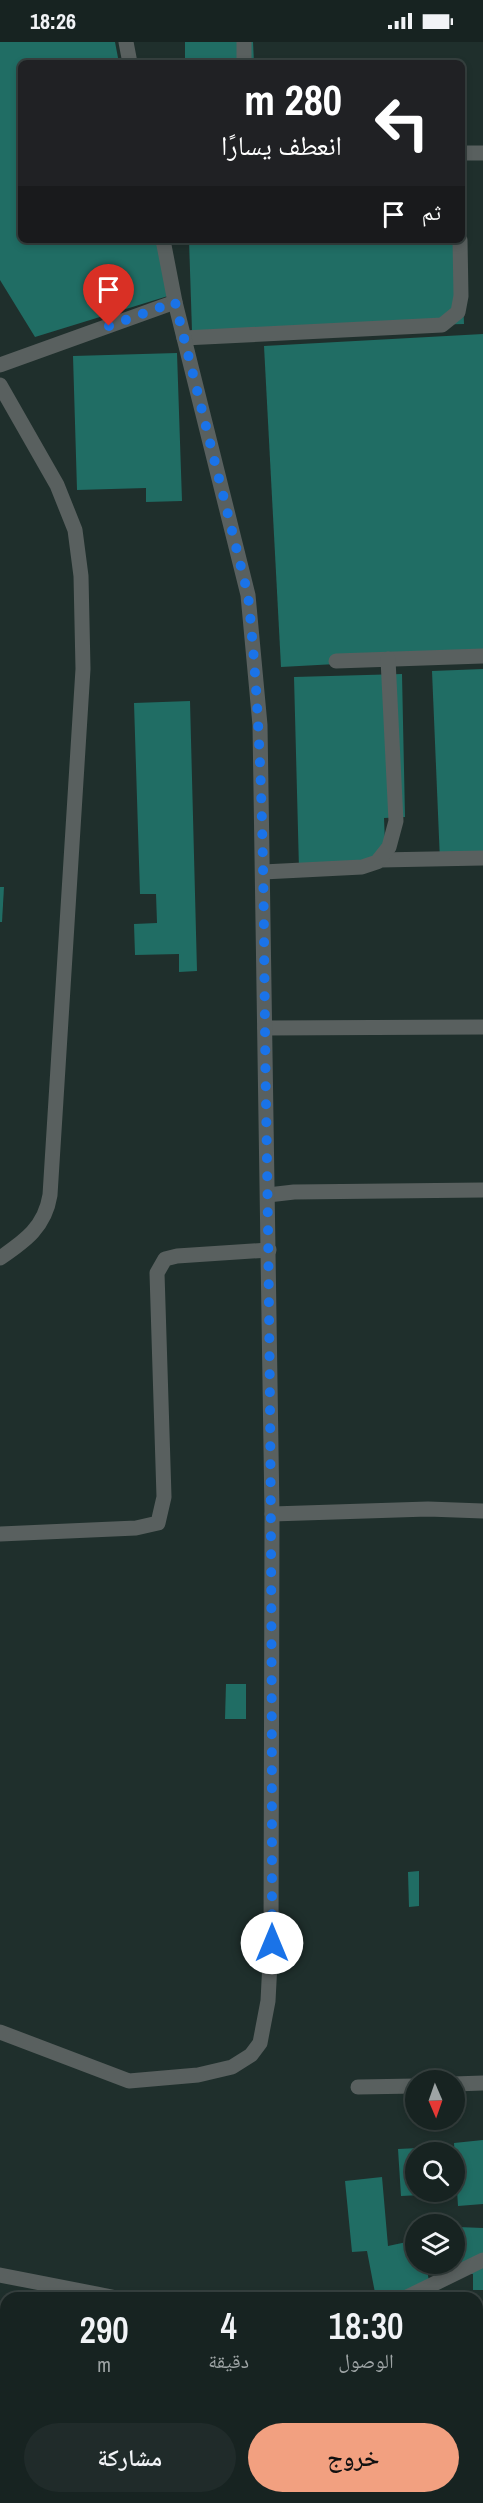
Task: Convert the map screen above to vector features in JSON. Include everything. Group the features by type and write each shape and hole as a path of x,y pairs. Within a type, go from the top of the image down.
{"street":[{"path":"126,42 129,60"},
{"path":"244,42 244,60"},
{"path":"465,153 483,153"},
{"path":"0,2032 129,2081 198,2075 232,2067 251,2055 260,2043 268,2001 272,1943 272,1514 260,725 248,595 175,302 164,243"},
{"path":"184,338 442,325 458,312 461,296 460,243"},
{"path":"0,365 175,302"},
{"path":"0,385 57,485 75,530 81,576 83,669 50,1195 44,1219 35,1231 26,1241 0,1258"},
{"path":"336,661 483,656"},
{"path":"380,860 394,837 396,821 388,659"},
{"path":"263,872 355,868 380,860 483,858"},
{"path":"265,1028 483,1027"},
{"path":"268,1195 294,1192 483,1190"},
{"path":"0,1534 136,1528 158,1523 164,1497 157,1274 165,1259 177,1256 268,1250"},
{"path":"272,1514 428,1509 483,1510"},
{"path":"465,2084 483,2083"},
{"path":"358,2087 405,2086"},
{"path":"417,2292 483,2259"},
{"path":"0,2275 86,2292"}],"building":[{"path":"0,42 115,42 118,60 18,60 18,243 157,243 168,296 35,337 0,280"},
{"path":"185,42 253,42 254,60 185,60"},
{"path":"189,243 461,243 464,324 192,331"},
{"path":"483,334 483,656 281,667 264,346"},
{"path":"177,353 182,501 146,502 146,488 77,490 73,356"},
{"path":"483,669 483,860 440,861 432,671"},
{"path":"402,674 405,817 384,818 386,867 299,869 294,677"},
{"path":"190,701 197,971 179,972 179,954 135,955 134,924 157,923 156,894 140,894 134,703"},
{"path":"0,887 4,887 2,922 0,922"},
{"path":"226,1684 246,1684 246,1719 225,1719"},
{"path":"419,1871 419,1906 409,1907 408,1872"},
{"path":"483,2140 483,2204 458,2206 458,2202 465,2202 464,2142"},
{"path":"398,2149 405,2149 405,2196 401,2196"},
{"path":"382,2177 388,2246 405,2242 405,2274 428,2274 431,2292 375,2292 367,2251 352,2252 345,2181"},
{"path":"465,2227 483,2228 483,2290 473,2290 473,2274 465,2274"}],"route":[{"path":"109,326 175,302 235,538 248,595 253,639 260,725 268,1213 272,1514 272,1943"}]}
